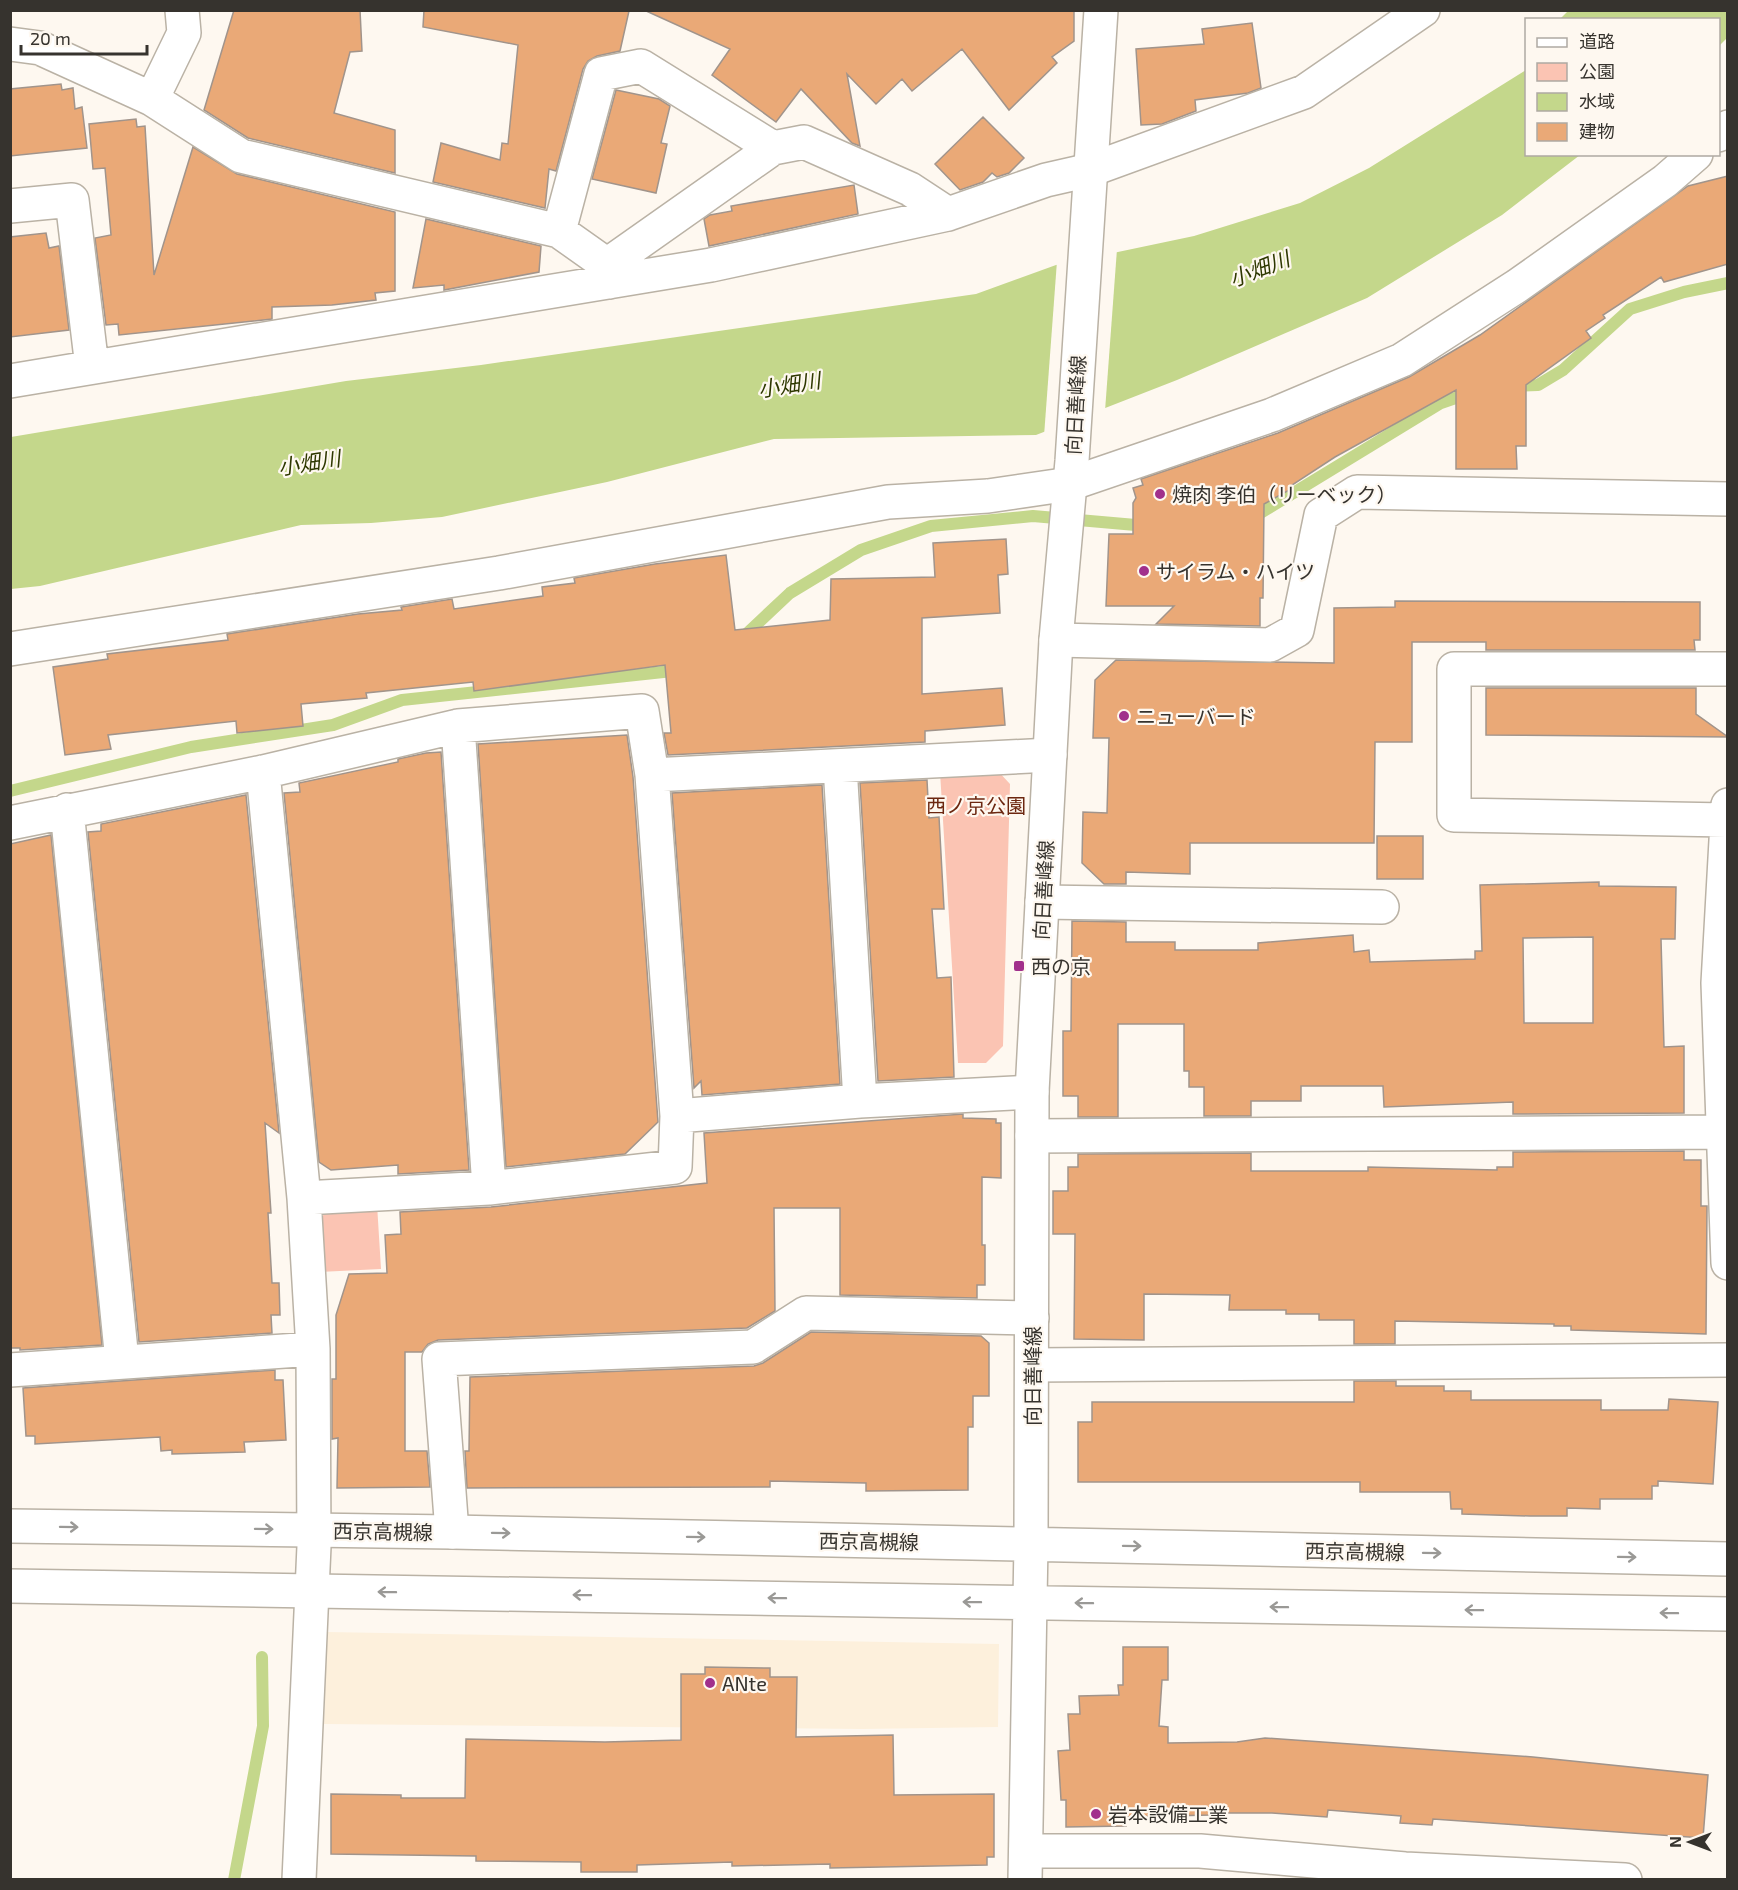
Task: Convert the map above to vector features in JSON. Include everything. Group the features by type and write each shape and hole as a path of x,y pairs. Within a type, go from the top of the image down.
{"street":[{"path":"152,99 184,33 182,10"},
{"name":"向日善峰線","path":"1026,1865 1031,1603 1032,1092 1056,640 1070,484 1101,10"},
{"path":"10,381 608,273 711,265 948,214 1046,180 1090,171 1304,93 1423,10"},
{"path":"10,44 40,48 152,99 241,156 559,231 608,273"},
{"path":"559,231 601,74 641,66 773,148"},
{"path":"608,273 773,148 804,142 910,189 948,214"},
{"path":"10,650 499,573 888,502 988,496 1070,484 1272,415 1402,360 1517,286 1665,181 1694,156"},
{"path":"10,206 72,200 92,367"},
{"path":"1056,640 1270,645 1297,630 1321,515 1357,492 1728,499"},
{"path":"1728,669 1454,669 1454,814 1727,811 1723,983 1723,1132 1728,1263"},
{"path":"10,823 263,772 458,726 642,711 652,775 677,1116 675,1167 489,1188 304,1198"},
{"path":"458,726 489,1188"},
{"path":"652,775 1050,756"},
{"path":"840,766 860,1101"},
{"path":"263,772 304,1198 313,1349 314,1530 299,1880"},
{"path":"67,810 122,1361"},
{"path":"1042,902 1382,908"},
{"path":"677,1116 860,1101 1032,1092"},
{"path":"1032,1136 1723,1132"},
{"path":"452,1532 439,1359 753,1347 806,1313 1032,1318"},
{"path":"10,1370 313,1349"},
{"path":"1032,1365 1728,1360"},
{"name":"西京高槻線","path":"10,1526 452,1532 1728,1559"},
{"path":"10,1586 1728,1614"},
{"path":"1026,1865 1200,1851 1404,1874 1625,1880"}],"shaded area":[{"path":"327,1632 999,1644 998,1727 862,1729 324,1724"}],"green space":[{"name":"西ノ京公園","path":"997,770 1010,784 1003,1046 986,1063 958,1063 940,772"},
{"path":"377,1204 381,1269 319,1272 315,1225 331,1206"}],"water":[{"path":"1568,11 1727,11 1727,38 1720,45 1720,18 1561,18"},
{"name":"小畑川","path":"1525,71 1525,156 1579,156 1502,215 1367,298 1177,380 1036,435 774,439 607,482 442,517 371,523 301,525 40,586 11,589 11,437 346,381 481,365 976,294 1056,265 1194,236 1300,203 1369,168"}],"pier":[{"path":"1117,249 1105,411 1044,436 1057,261"}],"building":[{"path":"234,10 360,10 362,51 350,52 334,113 395,130 395,173 248,138 204,110"},
{"path":"424,10 629,11 620,51 597,56 588,61 583,69 556,171 549,169 545,208 433,182 441,143 500,160 502,143 508,144 518,45 423,27"},
{"path":"644,10 1074,10 1074,41 1052,57 1057,63 1009,110 962,49 912,91 902,79 876,104 847,74 860,146 852,143 801,89 776,122 712,75 730,49"},
{"path":"1252,23 1261,88 1248,93 1195,100 1196,111 1162,124 1141,125 1136,49 1204,44 1202,29"},
{"path":"61,84 62,90 73,88 75,109 82,107 87,148 10,156 10,89"},
{"path":"616,90 659,99 670,106 661,143 667,144 656,193 592,179"},
{"path":"983,117 1024,158 1009,173 997,177 992,173 983,182 960,190 935,164"},
{"path":"136,119 137,127 145,126 154,275 193,147 237,174 395,212 395,291 375,293 376,300 332,305 272,307 272,319 119,335 118,324 106,325 95,238 111,235 105,168 93,169 89,124"},
{"path":"1728,176 1728,264 1664,282 1661,277 1603,315 1605,318 1586,331 1591,338 1526,385 1526,446 1516,446 1517,469 1456,469 1456,390 1335,457 1292,485 1293,488 1264,504 1263,598 1260,598 1260,626 1156,624 1174,606 1106,606 1109,534 1133,534 1133,503 1136,498 1133,488 1143,485 1141,479 1278,433 1409,377 1480,335 1688,186"},
{"path":"854,185 858,214 709,246 704,219 710,215 732,211 731,206"},
{"path":"426,219 541,246 539,272 444,290 444,285 413,288"},
{"path":"46,233 49,248 59,246 69,330 10,337 10,237"},
{"path":"1006,539 1008,574 998,575 1000,613 922,618 922,694 1002,688 1005,725 925,731 925,742 668,755 664,733 671,733 665,665 474,691 473,682 366,693 367,698 301,704 303,726 237,733 236,721 108,735 111,749 65,755 53,667 108,659 107,654 228,640 227,634 358,614 402,610 401,607 452,599 454,609 543,596 542,587 575,583 574,578 726,555 735,630 830,620 831,579 935,577 933,543"},
{"path":"1395,601 1700,602 1700,640 1694,640 1695,650 1486,650 1486,642 1412,642 1412,742 1375,742 1374,843 1190,843 1190,874 1126,872 1126,884 1104,884 1082,863 1083,812 1107,813 1109,738 1093,738 1095,680 1116,660 1334,663 1334,608 1395,607"},
{"path":"1486,688 1696,688 1696,714 1728,737 1486,735"},
{"path":"627,735 633,777 658,1122 625,1154 506,1167 478,744"},
{"path":"441,752 469,1170 398,1174 398,1165 331,1170 319,1162 284,793 300,792 299,783 398,762 398,759"},
{"path":"927,780 929,818 939,817 944,909 932,909 937,978 951,977 954,1077 878,1081 860,783"},
{"path":"822,785 840,1084 702,1095 701,1081 694,1088 672,793"},
{"path":"246,795 279,1133 265,1123 271,1213 268,1213 272,1283 279,1283 280,1315 271,1315 272,1333 139,1342 88,832 101,831 101,824"},
{"path":"51,835 102,1345 20,1350 20,1348 10,1348 10,844"},
{"path":"1377,836 1423,836 1423,879 1377,879"},
{"path":"1599,882 1599,886 1676,887 1675,939 1661,939 1664,1047 1684,1046 1684,1113 1513,1114 1513,1102 1384,1107 1383,1086 1301,1086 1301,1101 1251,1101 1251,1116 1204,1116 1204,1087 1189,1087 1189,1071 1184,1071 1184,1024 1118,1024 1118,1117 1078,1117 1078,1096 1063,1096 1063,1031 1071,1031 1072,921 1126,922 1126,942 1175,942 1175,950 1258,950 1258,943 1353,935 1354,952 1369,950 1370,962 1475,959 1475,951 1482,951 1480,885","holes":["1593,937 1593,1023 1524,1023 1523,938"]},
{"path":"963,1114 963,1118 996,1119 996,1123 1001,1123 1001,1178 982,1177 982,1245 985,1245 985,1285 977,1285 977,1298 840,1295 840,1208 774,1208 775,1311 747,1328 438,1340 428,1344 422,1352 405,1352 405,1451 427,1451 430,1487 337,1488 338,1438 332,1439 332,1379 336,1379 336,1315 349,1274 387,1273 385,1235 401,1234 400,1212 491,1207 707,1183 704,1133"},
{"path":"1684,1151 1684,1160 1701,1160 1701,1206 1707,1206 1706,1334 1571,1330 1571,1326 1554,1326 1554,1324 1395,1321 1395,1344 1354,1344 1354,1320 1319,1320 1319,1314 1286,1314 1286,1310 1229,1310 1230,1295 1144,1294 1144,1340 1074,1339 1075,1234 1053,1234 1053,1191 1068,1191 1068,1167 1078,1167 1078,1154 1251,1153 1251,1171 1368,1171 1368,1167 1497,1170 1497,1167 1513,1167 1513,1152"},
{"path":"811,1332 981,1336 989,1343 989,1396 973,1396 973,1427 968,1427 968,1490 866,1491 866,1483 770,1481 770,1487 467,1488 465,1451 469,1451 470,1377 754,1366 763,1363"},
{"path":"275,1370 275,1380 283,1380 286,1440 244,1442 245,1452 172,1454 172,1450 161,1451 160,1437 35,1444 35,1436 26,1436 23,1388"},
{"path":"1354,1381 1396,1381 1396,1386 1444,1386 1444,1391 1471,1391 1471,1400 1601,1400 1601,1410 1668,1410 1669,1399 1718,1402 1713,1484 1658,1481 1658,1486 1652,1486 1652,1499 1600,1499 1600,1509 1567,1508 1567,1516 1530,1516 1462,1514 1462,1509 1451,1509 1450,1492 1360,1492 1360,1482 1078,1482 1078,1422 1092,1422 1092,1402 1354,1402"},
{"path":"1123,1647 1168,1647 1168,1680 1162,1680 1159,1726 1168,1727 1168,1743 1237,1742 1265,1738 1533,1757 1708,1775 1703,1838 1433,1819 1432,1825 1400,1823 1401,1816 1328,1810 1327,1817 1272,1813 1210,1813 1210,1815 1126,1817 1126,1826 1066,1827 1066,1800 1061,1800 1058,1751 1070,1750 1068,1714 1080,1714 1079,1696 1119,1695 1118,1685 1123,1685"},
{"path":"705,1667 770,1668 770,1677 797,1677 796,1737 893,1735 894,1795 994,1794 994,1857 987,1857 987,1865 830,1868 830,1864 732,1866 732,1862 637,1865 637,1872 581,1872 581,1862 476,1861 476,1856 331,1854 331,1794 401,1795 401,1798 465,1798 466,1739 605,1742 681,1740 681,1674 705,1674"}],"waterway":[{"path":"1511,386 1538,385 1563,370 1630,309 1684,292 1728,283"},
{"path":"1249,520 1441,403 1470,393"},
{"path":"741,639 790,593 861,550 931,526 1033,516 1147,526"},
{"path":"10,791 191,747 333,725 402,700 682,670"},
{"path":"234,1880 263,1726 262,1657"}],"place":[{"name":"焼肉 李伯（リーベック）","path":"1160,494"},
{"name":"サイラム・ハイツ","path":"1144,571"},
{"name":"ニューバード","path":"1124,716"},
{"name":"西の京","path":"1019,966"},
{"name":"ANte","path":"710,1683"},
{"name":"岩本設備工業","path":"1096,1814"}]}
